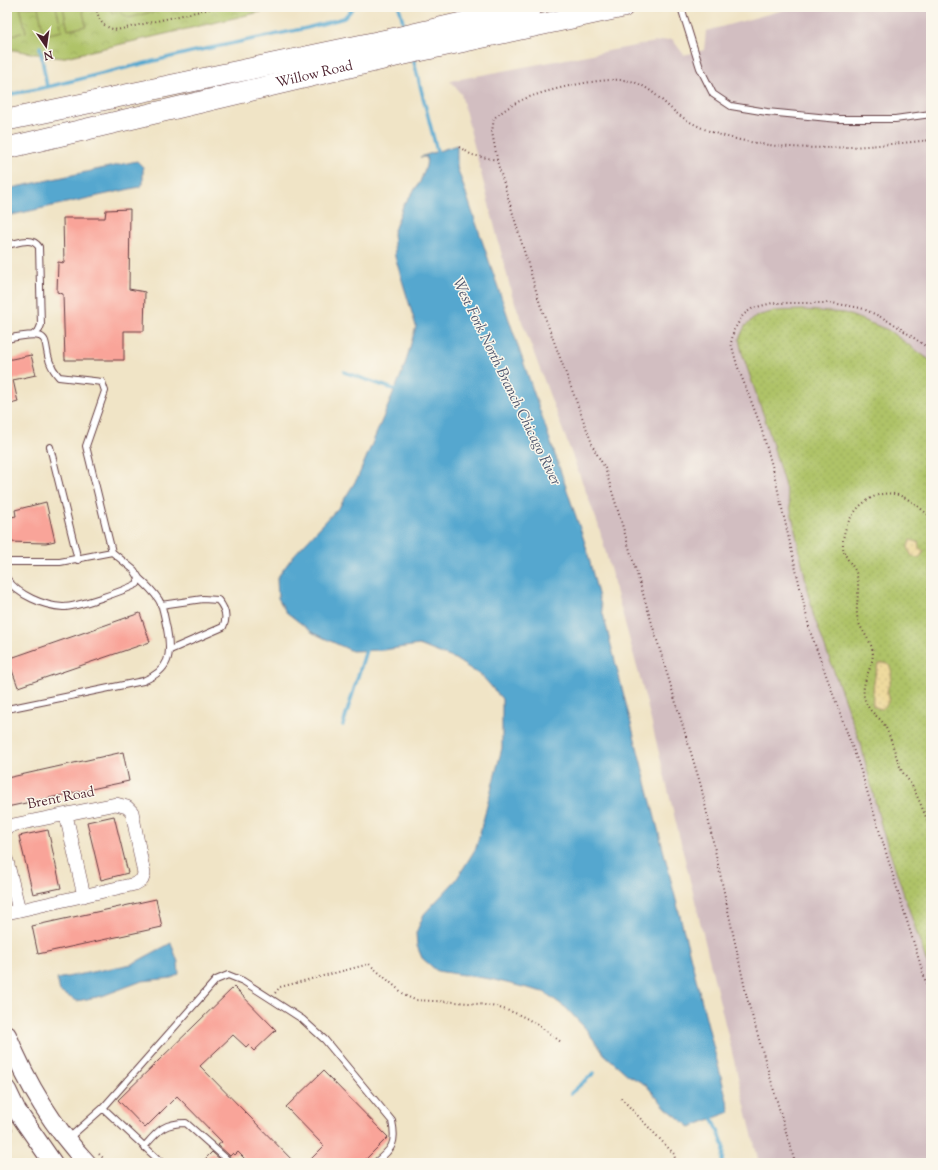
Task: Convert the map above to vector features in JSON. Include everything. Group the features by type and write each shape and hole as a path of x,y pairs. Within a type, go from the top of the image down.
{"main road":[{"name":"Willow Road","path":"7,120 398,46 425,40 493,19 521,14 623,7"},
{"name":"Willow Road","path":"7,148 398,46"},
{"path":"7,1035 28,1079 51,1120 87,1163"},
{"path":"28,1079 7,1090 12,1119 53,1163"},
{"path":"12,1119 39,1099"}],"street":[{"name":"Brent Road","path":"7,828 13,825 116,804 122,805 132,812 144,867 142,880 135,884 84,896"},
{"path":"7,861 13,912 84,896 66,815"}],"lane":[{"path":"681,7 700,68 714,94 731,106 767,112 839,119 895,119 931,114"},
{"path":"7,245 32,240 36,242 39,247 41,325 39,330 34,334"},
{"path":"7,339 34,334 43,336 49,360 54,371 59,376 96,380 102,382 105,386 103,399 86,446 112,552 134,570 139,578 154,593 161,605 170,650 163,669 156,676 143,681 7,709"},
{"path":"50,447 78,560"},
{"path":"7,562 39,563 78,560 112,552"},
{"path":"7,579 11,586 23,594 43,603 62,607 127,589 137,584 139,578"},
{"path":"161,605 203,599 218,600 224,606 227,620 223,627 170,650"},
{"path":"67,1140 103,1108 216,980 228,976 243,981 302,1019 325,1040 392,1121 395,1135 391,1149 375,1163"},
{"path":"103,1108 162,1163"},
{"path":"144,1147 160,1129 172,1123 186,1123 231,1163"}],"path":[{"path":"96,7 98,20 103,25 117,30 218,7"},
{"path":"795,1163 747,998 701,786 605,468 594,449 540,304 497,160 492,132 494,118 505,109 522,100 604,80 632,82 659,96 675,112 704,130 752,142 792,146 860,146 931,140"},
{"path":"459,147 472,155 497,160"},
{"path":"931,350 894,324 879,316 861,308 832,303 772,302 753,308 743,316 734,330 731,343 737,365 760,424 810,631 860,768 931,999"},
{"path":"931,517 901,496 886,494 872,498 859,506 850,518 845,532 843,546 844,556 853,566 857,575 859,593 857,614 858,623 872,649 872,659 863,691 866,703 873,715 884,725 901,770 912,784 931,828"},
{"path":"271,999 280,987 369,964 396,988 410,998 415,1000 493,1006 528,1019 562,1042"},
{"path":"621,1098 674,1154 676,1163"},
{"path":"7,1135 10,1134 12,1119"}],"shaded area":[{"path":"794,7 931,7 931,1163 759,1163 647,704 598,524 512,295 461,94 450,81 672,39 684,55 704,50 706,31"}],"green space":[{"path":"7,7 282,7 61,58 7,49"},
{"path":"7,7 20,7 26,32 7,36"},
{"path":"38,7 56,7 62,31 44,35"},
{"path":"63,7 82,7 86,26 68,30"},
{"path":"110,7 169,7 129,18 118,11 112,13"},
{"path":"802,310 845,313 888,330 931,361 931,975 882,829 861,745 813,614 788,497 767,425 742,353 739,339 745,326 757,316 775,311"}],"sand":[{"path":"910,540 918,542 919,548 924,551 920,557 916,558 911,555 908,547"},
{"path":"882,663 888,664 891,671 891,679 887,692 888,702 881,709 873,706 873,696 878,665"}],"water":[{"path":"457,145 457,167 585,543 730,1112 690,1127 666,1108 646,1085 628,1075 604,1054 585,1028 566,1008 544,992 490,979 437,971 422,958 417,946 416,933 424,914 456,880 476,848 502,748 502,699 483,677 455,659 419,645 383,650 352,651 313,633 286,612 278,598 277,578 294,555 340,506 358,477 404,368 416,326 395,257 393,233 403,206 420,182 426,166 427,157 420,157"},
{"path":"137,161 143,167 143,184 139,187 7,216 7,189"},
{"path":"171,943 178,962 179,974 172,978 142,981 102,996 77,1001 60,992 57,979 132,964"}],"building":[{"path":"130,209 129,289 145,292 144,331 124,331 124,360 65,360 63,294 57,292 58,262 64,263 63,218 105,218 106,210"},
{"path":"31,355 36,375 13,380 18,402 7,405 7,360"},
{"path":"46,502 55,541 46,543 7,542 7,518 16,516 15,510"},
{"path":"140,613 150,642 18,687 8,659"},
{"path":"123,752 129,781 7,807 7,778"},
{"path":"114,816 128,873 101,880 87,822"},
{"path":"48,830 61,888 33,894 19,836"},
{"path":"156,899 162,927 38,954 32,926"},
{"path":"234,987 276,1030 254,1051 248,1045 246,1047 233,1035 200,1066 295,1163 249,1163 238,1152 235,1155 233,1153 230,1156 218,1145 222,1142 177,1096 145,1128 118,1100"},
{"path":"323,1071 388,1137 362,1163 307,1163 324,1146 286,1107"},
{"path":"212,1152 223,1162 210,1163 205,1159"}],"waterway":[{"path":"40,47 47,87 191,52 307,28 344,18 354,7"},
{"name":"West Fork North Branch Chicago River","path":"399,7 405,29"},
{"name":"West Fork North Branch Chicago River","path":"413,58 438,155"},
{"path":"7,95 47,87"},
{"path":"344,372 399,391"},
{"path":"343,725 367,647"},
{"path":"571,1093 594,1073"},
{"name":"West Fork North Branch Chicago River","path":"711,1114 724,1146 723,1163"}]}
